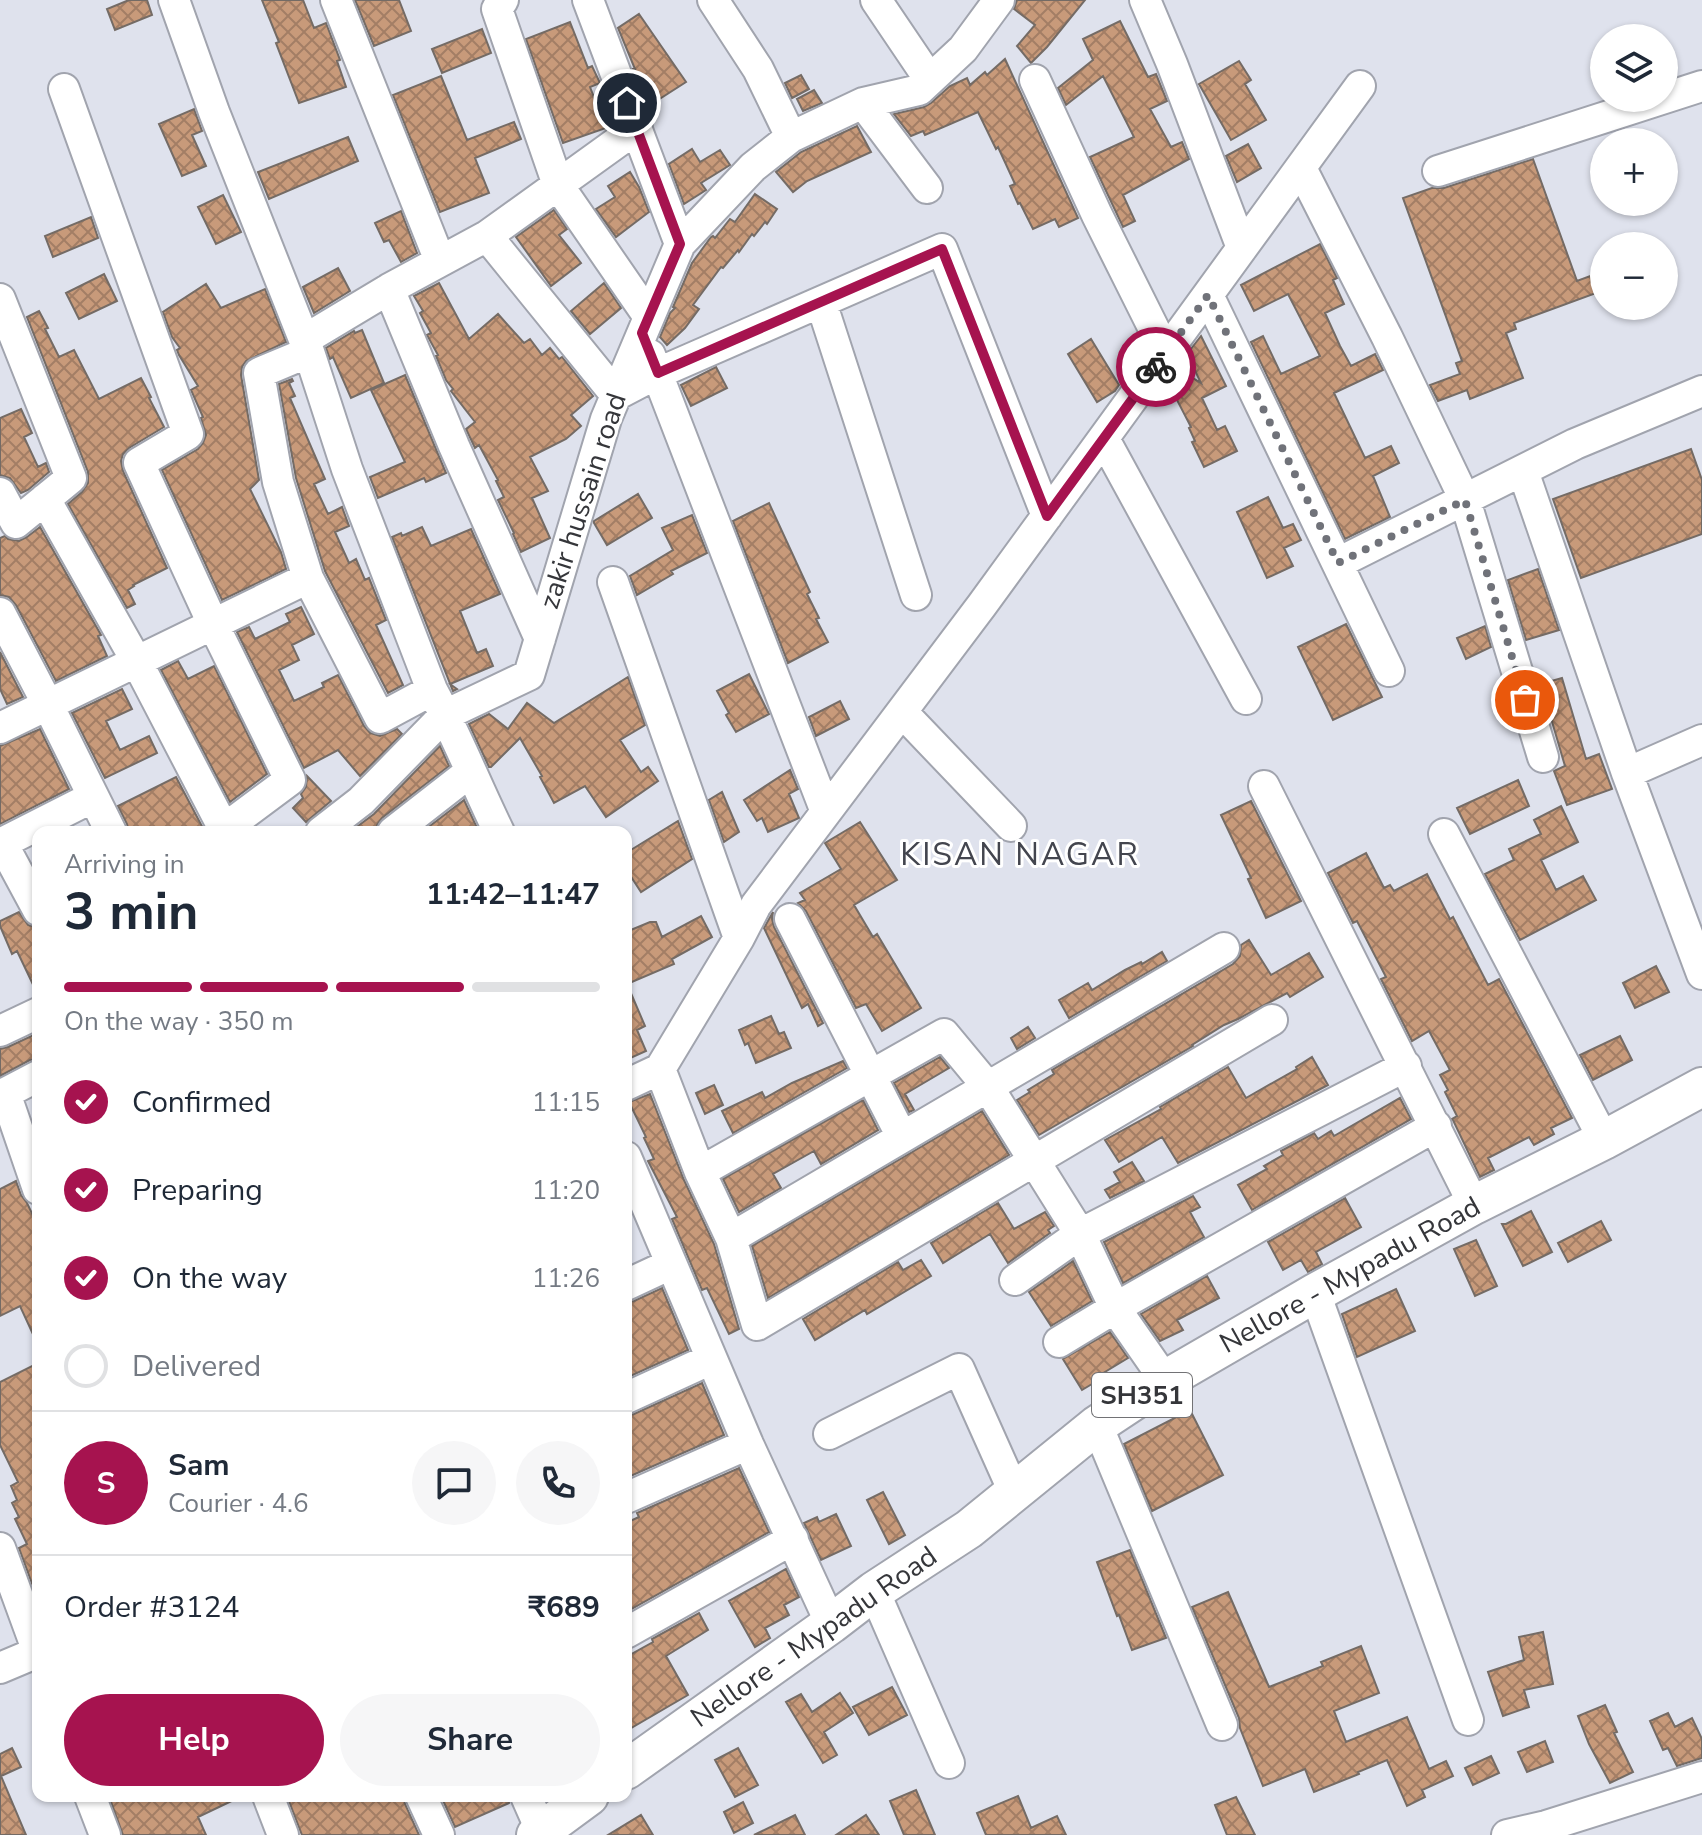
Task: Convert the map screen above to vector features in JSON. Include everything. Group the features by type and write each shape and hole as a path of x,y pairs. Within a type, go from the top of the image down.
{"main road":[{"name":"Nellore - Mypadu Road","path":"632,1766 874,1591 969,1529 1097,1425 1165,1380 1474,1205 1604,1140 1699,1099"},
{"path":"539,1833 581,1802"}],"street":[{"path":"174,0 214,112 307,346 347,469 439,703 496,826"},
{"path":"336,0 440,261"},
{"path":"503,0 497,9 558,185 646,325 658,373 826,812"},
{"path":"588,0 680,244"},
{"path":"713,0 758,69 791,137"},
{"path":"876,0 930,80"},
{"name":"zakir hussain road","path":"307,346 259,373 278,482 308,578 380,718 529,675 606,419 680,244 753,167 791,137 863,103 919,90 963,49 999,0"},
{"path":"1145,0 1242,248"},
{"path":"1035,80 1097,215 1166,353"},
{"path":"632,1082 660,1069 756,905 1104,439 1360,86"},
{"path":"1438,171 1702,86"},
{"path":"64,89 188,434 139,463 213,624 290,780 228,826"},
{"path":"863,103 927,188"},
{"path":"307,346 389,289 487,236 637,128"},
{"path":"1301,168 1465,500 1543,757"},
{"path":"487,236 616,395 658,373 942,249 1047,516"},
{"path":"389,289 454,446 540,639"},
{"path":"1208,295 1389,671"},
{"path":"0,299 71,478 16,523 0,493"},
{"path":"821,302 916,595"},
{"path":"1338,563 1575,444 1702,391"},
{"path":"1104,439 1246,699"},
{"path":"1523,471 1627,773 1702,974"},
{"path":"45,499 137,662 222,826"},
{"path":"0,728 308,578"},
{"path":"613,582 739,938"},
{"path":"0,613 108,826"},
{"path":"329,826 361,801 439,703"},
{"path":"902,712 1011,826"},
{"path":"1627,773 1702,740"},
{"path":"401,826 470,772"},
{"path":"1264,786 1474,1205"},
{"path":"35,826 93,797"},
{"path":"32,828 1,843 32,899"},
{"path":"1444,834 1604,1140"},
{"path":"790,919 902,1137"},
{"path":"731,1238 1224,948"},
{"path":"1,1029 32,1016"},
{"path":"660,1069 700,1172 731,1238 757,1325 1272,1020"},
{"path":"700,1172 944,1034 988,1087 1080,1234 1115,1308 1165,1380"},
{"path":"1015,1280 1080,1234 1406,1066"},
{"path":"32,1079 3,1094 32,1173"},
{"path":"1059,1342 1436,1126"},
{"path":"632,1171 748,1444 831,1624"},
{"path":"632,1282 671,1264"},
{"path":"1315,1293 1468,1720"},
{"path":"632,1395 711,1359"},
{"path":"829,1434 959,1369 1014,1492"},
{"path":"1097,1425 1222,1725"},
{"path":"632,1495 748,1444"},
{"path":"632,1630 793,1539"},
{"path":"0,1548 32,1636"},
{"path":"874,1591 949,1763"},
{"path":"0,1668 32,1655"},
{"path":"1507,1835 1702,1777"},
{"path":"92,1802 105,1835"},
{"path":"270,1802 283,1835"},
{"path":"424,1802 439,1835"},
{"path":"528,1802 539,1833"}],"building":[{"path":"129,0 147,0 152,15 115,30 107,9"},
{"path":"262,0 303,0 314,28 326,23 346,87 299,103"},
{"path":"355,0 399,0 411,31 374,46"},
{"path":"1017,0 1085,0 1031,63 1017,46 1035,25 1014,9"},
{"path":"639,14 686,82 647,107 640,88 642,86 618,28"},
{"path":"1120,21 1148,77 1156,74 1167,101 1150,109 1171,147 1182,142 1189,159 1123,195 1135,221 1123,227 1090,157 1134,137 1103,76 1066,105 1058,88 1093,60 1083,39"},
{"path":"570,22 588,68 592,66 600,83 590,87 606,128 563,143 526,39"},
{"path":"482,29 491,53 442,73 432,49"},
{"path":"1005,59 1078,218 1059,227 1055,219 1033,229 1010,186 1015,184 998,147 996,149 978,112 925,135 923,131 911,136 894,114 924,107 950,86 967,78 970,85"},
{"path":"1239,61 1251,80 1245,84 1266,120 1231,140 1199,84"},
{"path":"801,75 809,89 792,98 785,83"},
{"path":"441,76 467,140 514,122 521,139 475,158 489,193 440,212 393,95"},
{"path":"814,90 822,103 803,111 797,99"},
{"path":"194,109 202,131 192,135 206,166 182,176 159,124"},
{"path":"857,126 871,152 807,181 793,192 776,172 801,152"},
{"path":"348,137 358,161 269,199 258,172"},
{"path":"1248,144 1261,168 1237,182 1226,156"},
{"path":"692,149 700,162 720,150 730,165 701,183 706,190 684,204 669,164"},
{"path":"1533,159 1577,281 1590,276 1590,295 1514,323 1516,329 1506,333 1523,378 1470,399 1467,390 1438,401 1430,385 1460,374 1456,363 1462,361 1403,198 1432,188 1444,188"},
{"path":"630,172 649,212 616,237 596,209 615,197 608,186"},
{"path":"755,194 777,209 767,224 765,222 754,236 752,234 739,252 721,267 693,305 699,309 667,345 660,337 692,263 711,237 715,238 730,219 735,222"},
{"path":"223,195 241,232 216,244 198,207"},
{"path":"554,210 567,229 559,235 581,263 551,286 516,237"},
{"path":"401,211 417,253 401,262 389,240 384,242 375,223"},
{"path":"91,217 98,238 53,257 45,236"},
{"path":"1320,244 1337,278 1333,280 1344,304 1325,313 1340,346 1351,366 1375,354 1383,370 1334,393 1365,458 1391,446 1399,463 1373,476 1390,517 1345,539 1251,342 1263,336 1281,374 1320,356 1288,294 1254,311 1241,285"},
{"path":"338,268 350,291 314,313 303,287"},
{"path":"104,274 117,301 79,319 66,293"},
{"path":"439,283 469,339 498,314 524,343 530,339 542,355 550,348 559,359 562,357 593,396 571,415 581,426 566,439 530,457 548,491 532,498 550,538 521,552 498,500 504,497 498,480 479,445 475,448 466,429 475,422 451,391 453,389 446,380 427,335 431,333 420,313 423,311 414,296"},
{"path":"604,283 621,308 590,334 571,311"},
{"path":"206,284 221,308 265,289 286,342 246,361 241,375 259,480 250,489 281,552 286,569 222,600 162,470 198,449 206,435 203,417 191,390 198,386 179,355 177,350 180,348 172,337 163,312"},
{"path":"39,311 59,357 74,350 99,399 141,378 164,427 129,448 121,461 167,568 128,590 135,604 127,608 68,504 88,483 88,472 27,317"},
{"path":"362,330 384,383 351,398 326,348 354,331"},
{"path":"1201,336 1226,386 1202,398 1217,430 1225,426 1237,451 1204,467 1192,442 1195,441 1191,427 1166,382 1180,370 1201,383 1187,354"},
{"path":"1091,339 1119,385 1097,402 1068,354"},
{"path":"716,367 727,388 691,406 681,385"},
{"path":"405,375 446,473 426,482 424,478 378,498 370,477 405,462 371,390"},
{"path":"292,379 289,383 295,396 290,398 325,479 314,484 328,514 342,507 349,526 335,532 349,563 356,559 365,580 369,578 386,620 376,625 403,685 388,693 325,571 296,478 279,384"},
{"path":"21,409 32,433 24,437 38,467 46,463 49,472 21,493 10,478 0,475 0,418"},
{"path":"1691,449 1702,480 1702,534 1581,578 1553,499"},
{"path":"638,494 652,518 607,545 594,521"},
{"path":"1268,497 1283,528 1293,524 1301,540 1284,548 1293,566 1267,578 1237,512"},
{"path":"769,503 810,592 807,594 819,618 816,619 828,642 788,663 733,521"},
{"path":"692,515 707,553 671,571 673,574 637,595 630,576 673,550 662,528"},
{"path":"40,527 101,635 98,636 107,656 56,681 16,605 9,597 0,595 0,538 5,536 19,541"},
{"path":"422,527 431,546 471,529 500,594 460,611 477,653 486,649 493,666 450,684 392,537"},
{"path":"1538,569 1559,630 1526,640 1508,580"},
{"path":"301,607 314,634 292,645 299,660 279,670 294,701 324,687 322,683 338,675 370,733 380,736 397,729 402,734 360,776 338,750 304,768 237,632 249,627 255,639 290,622 286,614"},
{"path":"1346,624 1382,697 1333,720 1298,647"},
{"path":"1485,626 1491,647 1466,659 1457,638"},
{"path":"0,652 23,697 7,704 0,689"},
{"path":"178,661 188,679 214,666 267,774 230,802 161,670"},
{"path":"749,674 769,714 736,732 717,691"},
{"path":"628,677 645,725 620,740 641,772 648,767 658,781 606,817 585,786 554,803 520,738 489,767 469,724 489,714 508,729 527,703 554,723"},
{"path":"1562,678 1586,759 1599,754 1612,789 1567,805 1554,771 1565,766 1541,684"},
{"path":"122,689 132,709 106,721 120,750 149,736 157,753 105,778 72,713"},
{"path":"840,701 849,719 816,736 809,717"},
{"path":"40,729 69,789 0,824 0,746"},
{"path":"440,746 449,766 382,818 377,826 358,826 374,814"},
{"path":"790,770 798,789 789,794 799,818 768,832 762,818 757,821 744,800"},
{"path":"307,776 331,801 306,822 293,808 303,798 301,794 306,787"},
{"path":"176,777 202,826 128,826 118,806"},
{"path":"1518,780 1529,806 1470,834 1457,808"},
{"path":"722,792 739,832 724,842 709,800"},
{"path":"464,800 476,826 430,826"},
{"path":"1251,801 1301,901 1266,918 1221,815"},
{"path":"1561,806 1578,842 1541,860 1556,890 1583,876 1596,900 1520,940 1485,874 1514,860 1509,849 1541,834 1534,820"},
{"path":"678,821 692,859 641,892 632,878 632,849"},
{"path":"860,822 897,880 854,905 873,937 877,934 921,1008 882,1031 866,1004 856,1008 806,911 798,903 805,900 800,893 841,869 825,843"},
{"path":"1366,853 1384,888 1390,885 1394,891 1427,874 1488,985 1499,979 1572,1118 1551,1128 1554,1134 1534,1145 1529,1137 1488,1158 1494,1170 1480,1177 1452,1119 1457,1116 1440,1075 1450,1070 1429,1031 1412,1041 1381,979 1386,977 1357,921 1353,923 1328,873"},
{"path":"19,912 32,926 32,982 17,951 12,954 0,921"},
{"path":"773,912 774,927 823,1023 818,1026 808,1004 802,1008 764,928"},
{"path":"701,916 712,937 672,959 674,964 632,982 632,930 656,922 662,937"},
{"path":"1249,940 1271,975 1309,953 1323,977 1290,997 1287,993 1224,1025 1039,1135 1017,1100 1054,1074 1052,1070 1233,964 1240,956 1241,945"},
{"path":"1162,952 1167,961 1069,1018 1059,1000 1088,983 1092,990"},
{"path":"1656,966 1669,992 1635,1008 1623,983"},
{"path":"632,996 645,1026 637,1030 646,1051 632,1057"},
{"path":"771,1016 779,1034 784,1032 791,1048 756,1063 739,1030"},
{"path":"1028,1027 1035,1038 1017,1049 1011,1038"},
{"path":"32,1036 32,1060 0,1076 0,1049"},
{"path":"1620,1036 1632,1060 1593,1080 1580,1055"},
{"path":"940,1057 949,1068 905,1094 914,1110 909,1112 894,1083"},
{"path":"1312,1057 1328,1085 1178,1163 1162,1137 1119,1162 1105,1140 1228,1067 1246,1098"},
{"path":"843,1061 847,1068 733,1133 722,1111 762,1092 765,1098"},
{"path":"714,1085 723,1105 705,1114 696,1093"},
{"path":"650,1094 684,1180 714,1244 739,1329 729,1334 707,1288 702,1290 672,1219 677,1217 648,1161 654,1159 632,1108 632,1101"},
{"path":"1400,1098 1411,1119 1252,1210 1238,1185 1267,1169 1264,1166 1283,1155 1281,1151 1314,1133 1318,1139 1331,1131 1334,1136"},
{"path":"863,1100 878,1130 821,1164 814,1151 773,1174 781,1188 739,1212 723,1179"},
{"path":"982,1111 1009,1155 768,1298 752,1246"},
{"path":"1132,1162 1144,1181 1110,1198 1105,1190 1120,1182 1114,1172"},
{"path":"16,1181 32,1213 32,1332 20,1306 0,1316 0,1189"},
{"path":"1193,1196 1200,1207 1190,1212 1204,1237 1123,1283 1104,1242"},
{"path":"1345,1198 1361,1227 1316,1252 1322,1264 1308,1272 1301,1260 1283,1270 1268,1242"},
{"path":"998,1203 1014,1229 1045,1212 1054,1226 1048,1230 1050,1233 1008,1263 990,1234 943,1263 931,1243"},
{"path":"1531,1211 1552,1252 1523,1266 1502,1224"},
{"path":"1601,1221 1611,1240 1568,1262 1558,1243"},
{"path":"1476,1240 1497,1286 1475,1296 1454,1249"},
{"path":"921,1260 931,1276 815,1340 803,1319 898,1262 903,1270"},
{"path":"1073,1261 1092,1301 1051,1326 1029,1292"},
{"path":"1207,1276 1219,1298 1177,1320 1183,1330 1160,1341 1141,1314"},
{"path":"662,1288 688,1350 632,1375 632,1302"},
{"path":"1396,1289 1415,1331 1357,1357 1342,1314"},
{"path":"1110,1332 1128,1358 1095,1378 1097,1381 1082,1390 1063,1359"},
{"path":"32,1366 32,1584 19,1548 27,1544 15,1519 19,1517 12,1503 17,1500 11,1486 18,1482 0,1445 0,1382"},
{"path":"702,1383 724,1435 632,1475 634,1414"},
{"path":"1190,1410 1223,1475 1152,1511 1124,1444"},
{"path":"739,1468 769,1532 632,1609 632,1520 639,1517 637,1513"},
{"path":"883,1492 905,1535 889,1544 867,1500"},
{"path":"836,1514 851,1546 821,1560 804,1523 817,1517 819,1522"},
{"path":"1130,1550 1166,1638 1132,1650 1097,1562"},
{"path":"786,1569 799,1597 784,1605 789,1615 765,1628 770,1638 755,1647 729,1601"},
{"path":"1228,1592 1269,1687 1323,1666 1321,1662 1361,1646 1379,1693 1334,1711 1346,1742 1407,1717 1429,1769 1446,1761 1453,1776 1422,1790 1425,1797 1407,1806 1387,1760 1314,1792 1305,1769 1263,1786 1239,1718 1192,1607"},
{"path":"699,1613 708,1630 666,1656 688,1695 632,1728 632,1654 653,1642 652,1639"},
{"path":"1543,1632 1553,1684 1524,1690 1529,1707 1503,1716 1488,1672 1524,1660 1519,1637"},
{"path":"892,1687 907,1715 869,1735 853,1707"},
{"path":"840,1693 853,1713 824,1732 837,1755 823,1763 786,1702 801,1694 812,1712"},
{"path":"1605,1705 1617,1732 1614,1733 1633,1772 1610,1783 1578,1716"},
{"path":"1668,1713 1675,1727 1692,1718 1702,1739 1702,1758 1677,1766 1668,1748 1663,1750 1650,1721"},
{"path":"1545,1741 1553,1762 1527,1772 1518,1752"},
{"path":"12,1748 21,1767 1,1776 26,1835 0,1835 0,1754"},
{"path":"738,1748 758,1785 735,1797 715,1760"},
{"path":"1491,1756 1499,1773 1473,1785 1465,1768"},
{"path":"916,1790 935,1835 904,1835 890,1801"},
{"path":"1018,1796 1031,1828 1057,1816 1066,1835 986,1835 977,1813"},
{"path":"1236,1797 1255,1835 1227,1835 1215,1805"},
{"path":"111,1802 229,1802 198,1817 206,1835 123,1835"},
{"path":"289,1802 404,1802 419,1835 302,1835"},
{"path":"444,1802 509,1802 509,1803 455,1827"},
{"path":"743,1802 753,1823 734,1833 724,1812"},
{"path":"641,1815 653,1835 608,1835"},
{"path":"795,1815 805,1835 754,1835"},
{"path":"866,1815 879,1835 836,1835"}],"way so far":[{"path":"1156,367 1208,295 1338,563 1465,500 1525,700"}],"district":[{"name":"KISAN NAGAR","path":"1020,854"}],"route":[{"path":"627,103 680,244 642,333 658,373 942,249 1047,516 1156,367"}]}
